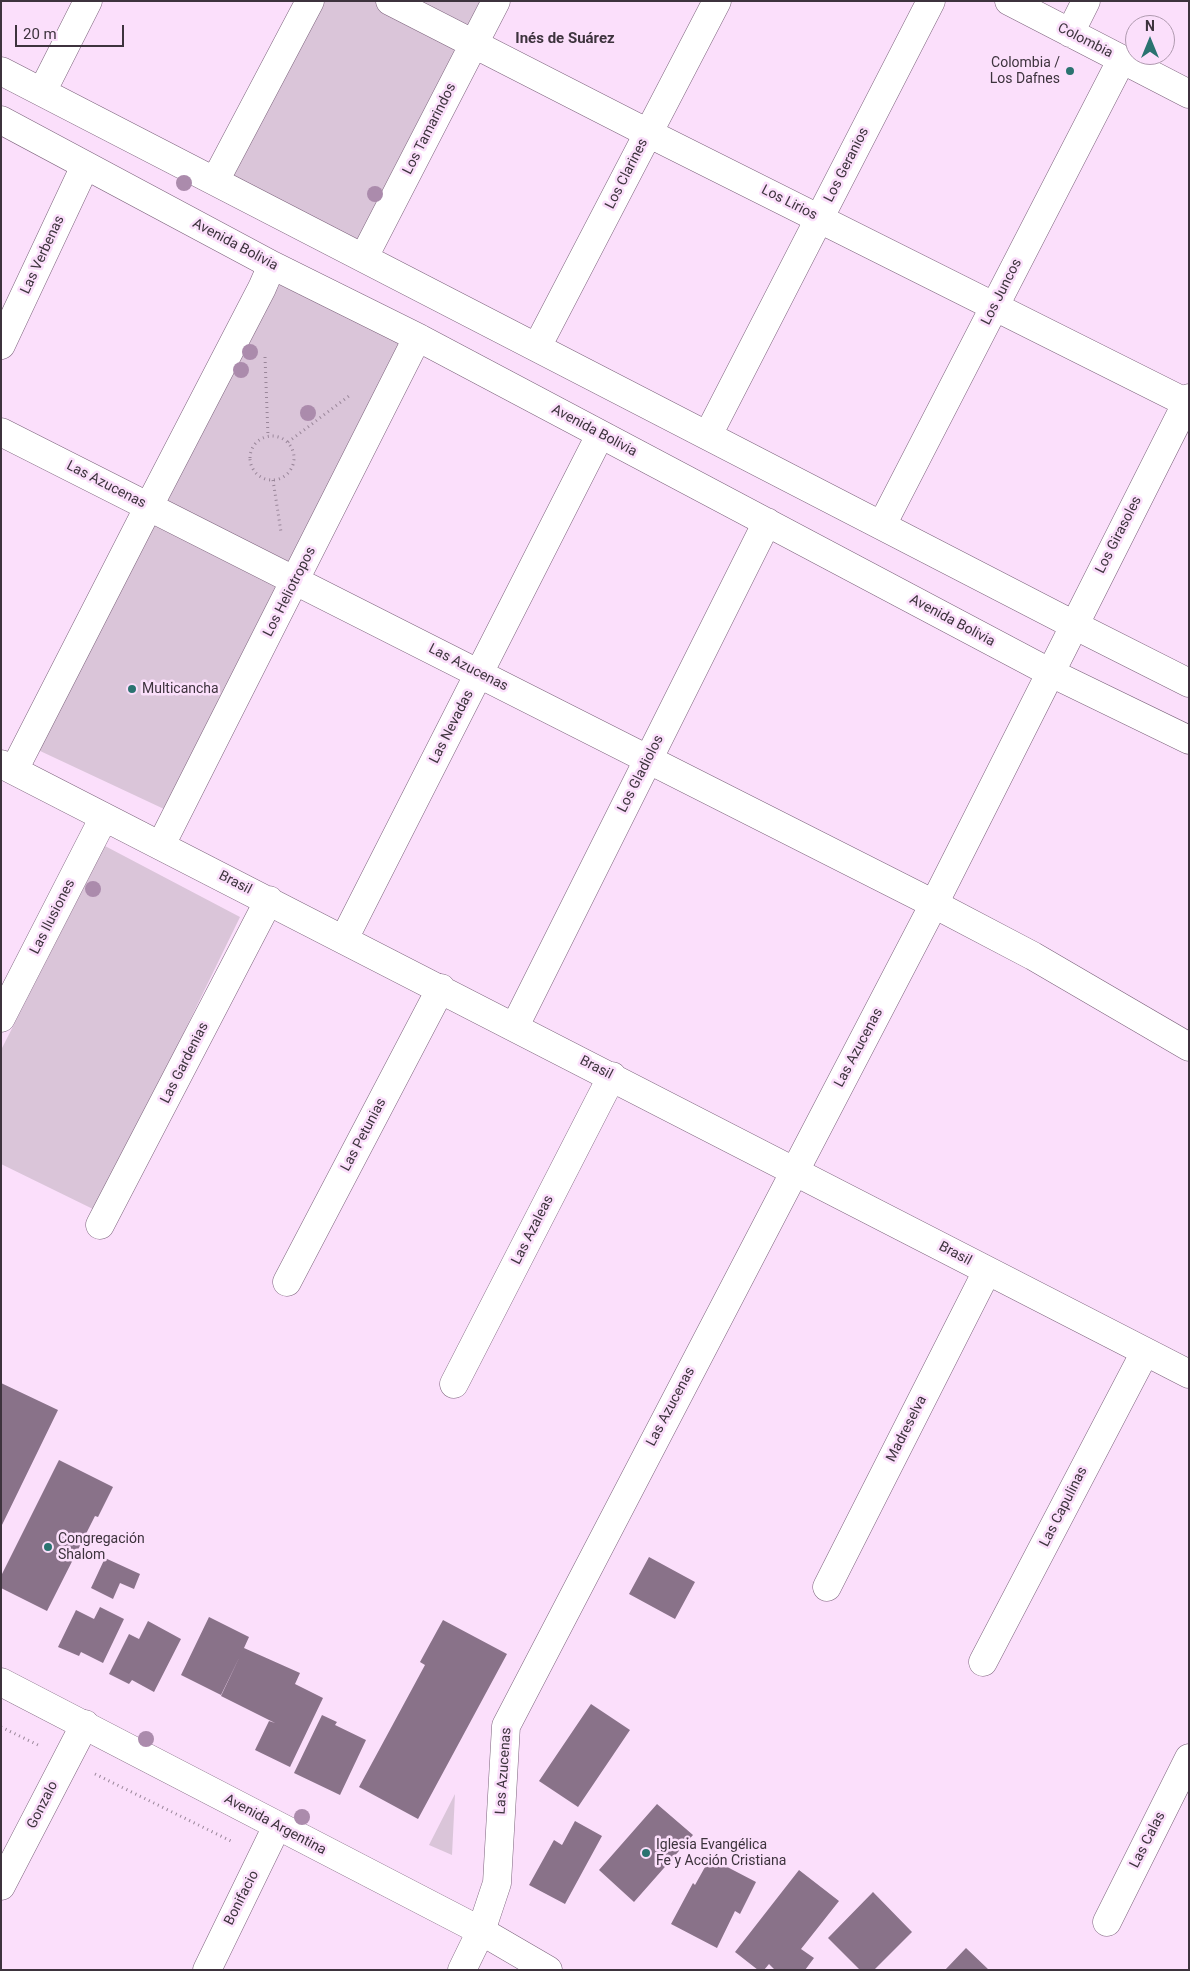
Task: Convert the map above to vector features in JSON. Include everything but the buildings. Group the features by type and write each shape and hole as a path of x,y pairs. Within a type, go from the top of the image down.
{"street":[{"path":"42,92 88,1"},
{"path":"215,181 310,1"},
{"name":"Los Lirios","path":"390,1 995,307 1188,401"},
{"name":"Los Tamarindos","path":"364,257 496,1"},
{"name":"Los Clarines","path":"537,347 717,1"},
{"name":"Los Geranios","path":"708,435 931,1"},
{"name":"Colombia","path":"1008,1 1189,94"},
{"path":"1070,33 1086,1"},
{"name":"Los Juncos","path":"882,525 1122,60"},
{"path":"1,71 1189,683"},
{"name":"Avenida Bolivia","path":"1,120 272,265 419,338 1051,673 1189,740"},
{"name":"Las Verbenas","path":"1,345 85,166"},
{"path":"8,767 149,506 262,288 272,265"},
{"name":"Los Heliotropos","path":"161,845 292,579 406,359 419,338"},
{"name":"Los Girasoles","path":"1051,673 1188,401"},
{"name":"Las Azucenas","path":"1,432 934,904 1033,956 1189,1047"},
{"name":"Las Nevadas","path":"344,939 600,435"},
{"name":"Los Gladiolos","path":"515,1026 767,522"},
{"name":"Las Azucenas","path":"462,1970 481,1931 496,1883 506,1726 934,904 1051,673"},
{"name":"Brasil","path":"8,767 795,1169 987,1271 1189,1374"},
{"name":"Las Ilusiones","path":"1,1018 104,817"},
{"name":"Las Gardenias","path":"100,1225 269,900"},
{"name":"Las Petunias","path":"287,1282 441,988"},
{"name":"Las Azaleas","path":"454,1384 612,1076"},
{"name":"Madreselva","path":"827,1587 987,1271"},
{"name":"Las Capulinas","path":"983,1662 1145,1352"},
{"name":"Avenida Argentina","path":"1,1682 481,1931 548,1970"},
{"name":"Gonzalo","path":"1,1886 84,1724"},
{"name":"Las Calas","path":"1106,1922 1189,1758"},
{"name":"Bonifacio","path":"207,1970 277,1826"}],"path":[{"path":"264,347 268,436"},
{"path":"268,436 282,438 288,442 294,455 292,469 281,478 273,480 259,476 251,464 250,456 255,443 268,436"},
{"path":"273,480 292,579"}],"shaded area":[{"path":"324,1 480,1 359,244 232,177"},
{"path":"283,278 406,341 164,809 38,750"},
{"path":"105,846 240,917 97,1211 1,1164 1,1050"},
{"path":"455,1794 452,1855 429,1845"}],"place":[{"name":"Colombia / Los Dafnes","path":"1070,71"},
{"name":"Multicancha","path":"132,689"},
{"name":"Congregación Shalom","path":"48,1547"},
{"name":"Iglesia Evangélica Fe y Acción Cristiana","path":"646,1853"}],"district":[{"name":"Inés de Suárez","path":"565,39"}]}
